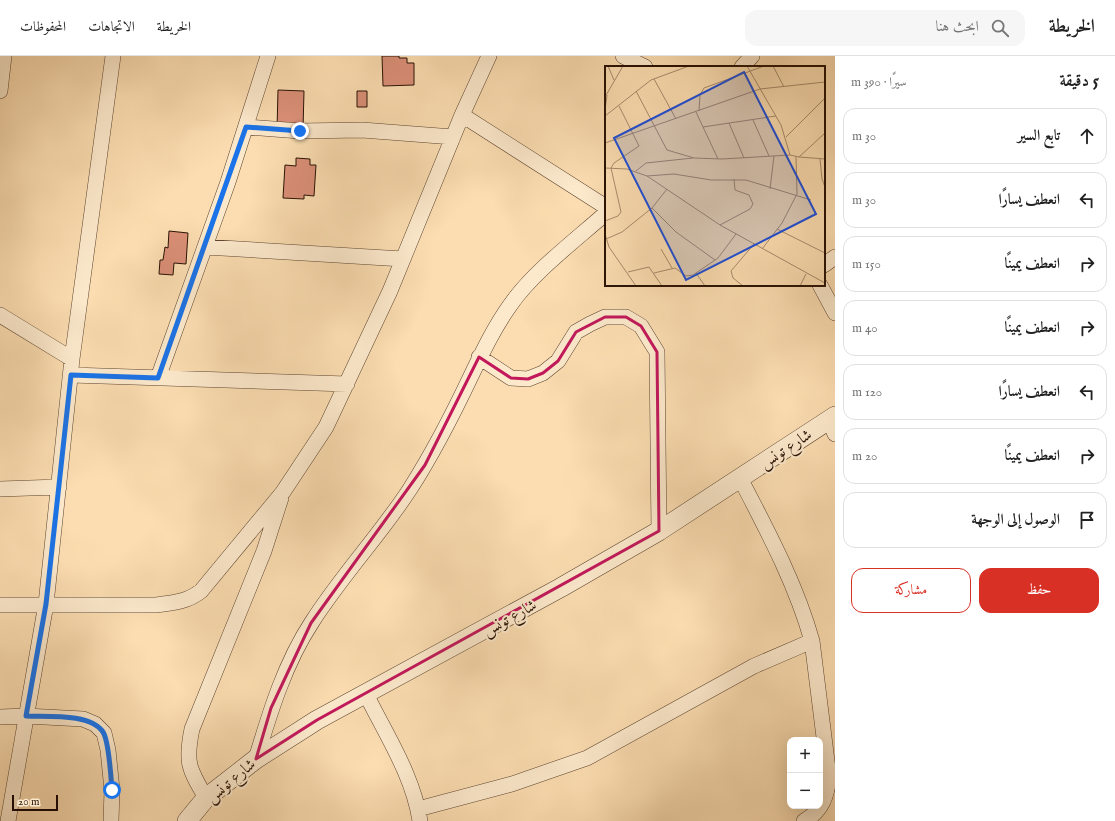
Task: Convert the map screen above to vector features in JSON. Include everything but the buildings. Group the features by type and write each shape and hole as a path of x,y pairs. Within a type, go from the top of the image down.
{"street":[{"path":"0,91 4,56"},
{"path":"8,821 46,604 72,359 113,56"},
{"path":"158,378 246,127 268,56"},
{"path":"0,605 155,605 179,603 192,598 202,591 282,492 326,427 390,291 462,115 489,56"},
{"path":"623,56 643,66"},
{"path":"743,66 752,56"},
{"path":"462,115 605,206"},
{"path":"246,127 300,131 362,130 453,137"},
{"path":"256,758 271,708 288,666 311,623 335,588 404,499 425,465 479,357 511,303 527,284 605,214"},
{"path":"205,247 403,259"},
{"path":"825,264 835,257"},
{"path":"821,286 835,313"},
{"path":"0,316 72,359"},
{"path":"479,357 510,378 528,379 543,373 558,361 576,332 590,324 605,317 626,317 641,326 657,352 659,531"},
{"path":"71,375 347,384"},
{"name":"شارع تونس","path":"187,821 206,798 256,758 317,720 560,588 659,531 740,478 833,423"},
{"path":"740,478 771,539 794,590 806,620 812,641 831,757 827,792 822,804 815,814 804,821"},
{"path":"0,489 58,488"},
{"path":"206,798 192,773 188,752 192,729 264,551 282,492"},
{"path":"366,694 405,769 419,815 587,758 754,666 812,641"},
{"path":"0,717 26,716 83,719 95,724 104,733 112,790 111,821"}],"highlighted area":[{"path":"605,317 626,317 641,326 657,352 659,531 317,720 256,759 271,708 311,623 425,465 479,357 511,378 528,379 543,373 558,361 576,332 590,324"}],"route":[{"path":"112,790 108,750 104,733 95,724 83,719 26,716 46,604 71,375 158,378 228,182 246,127 300,131"}]}
